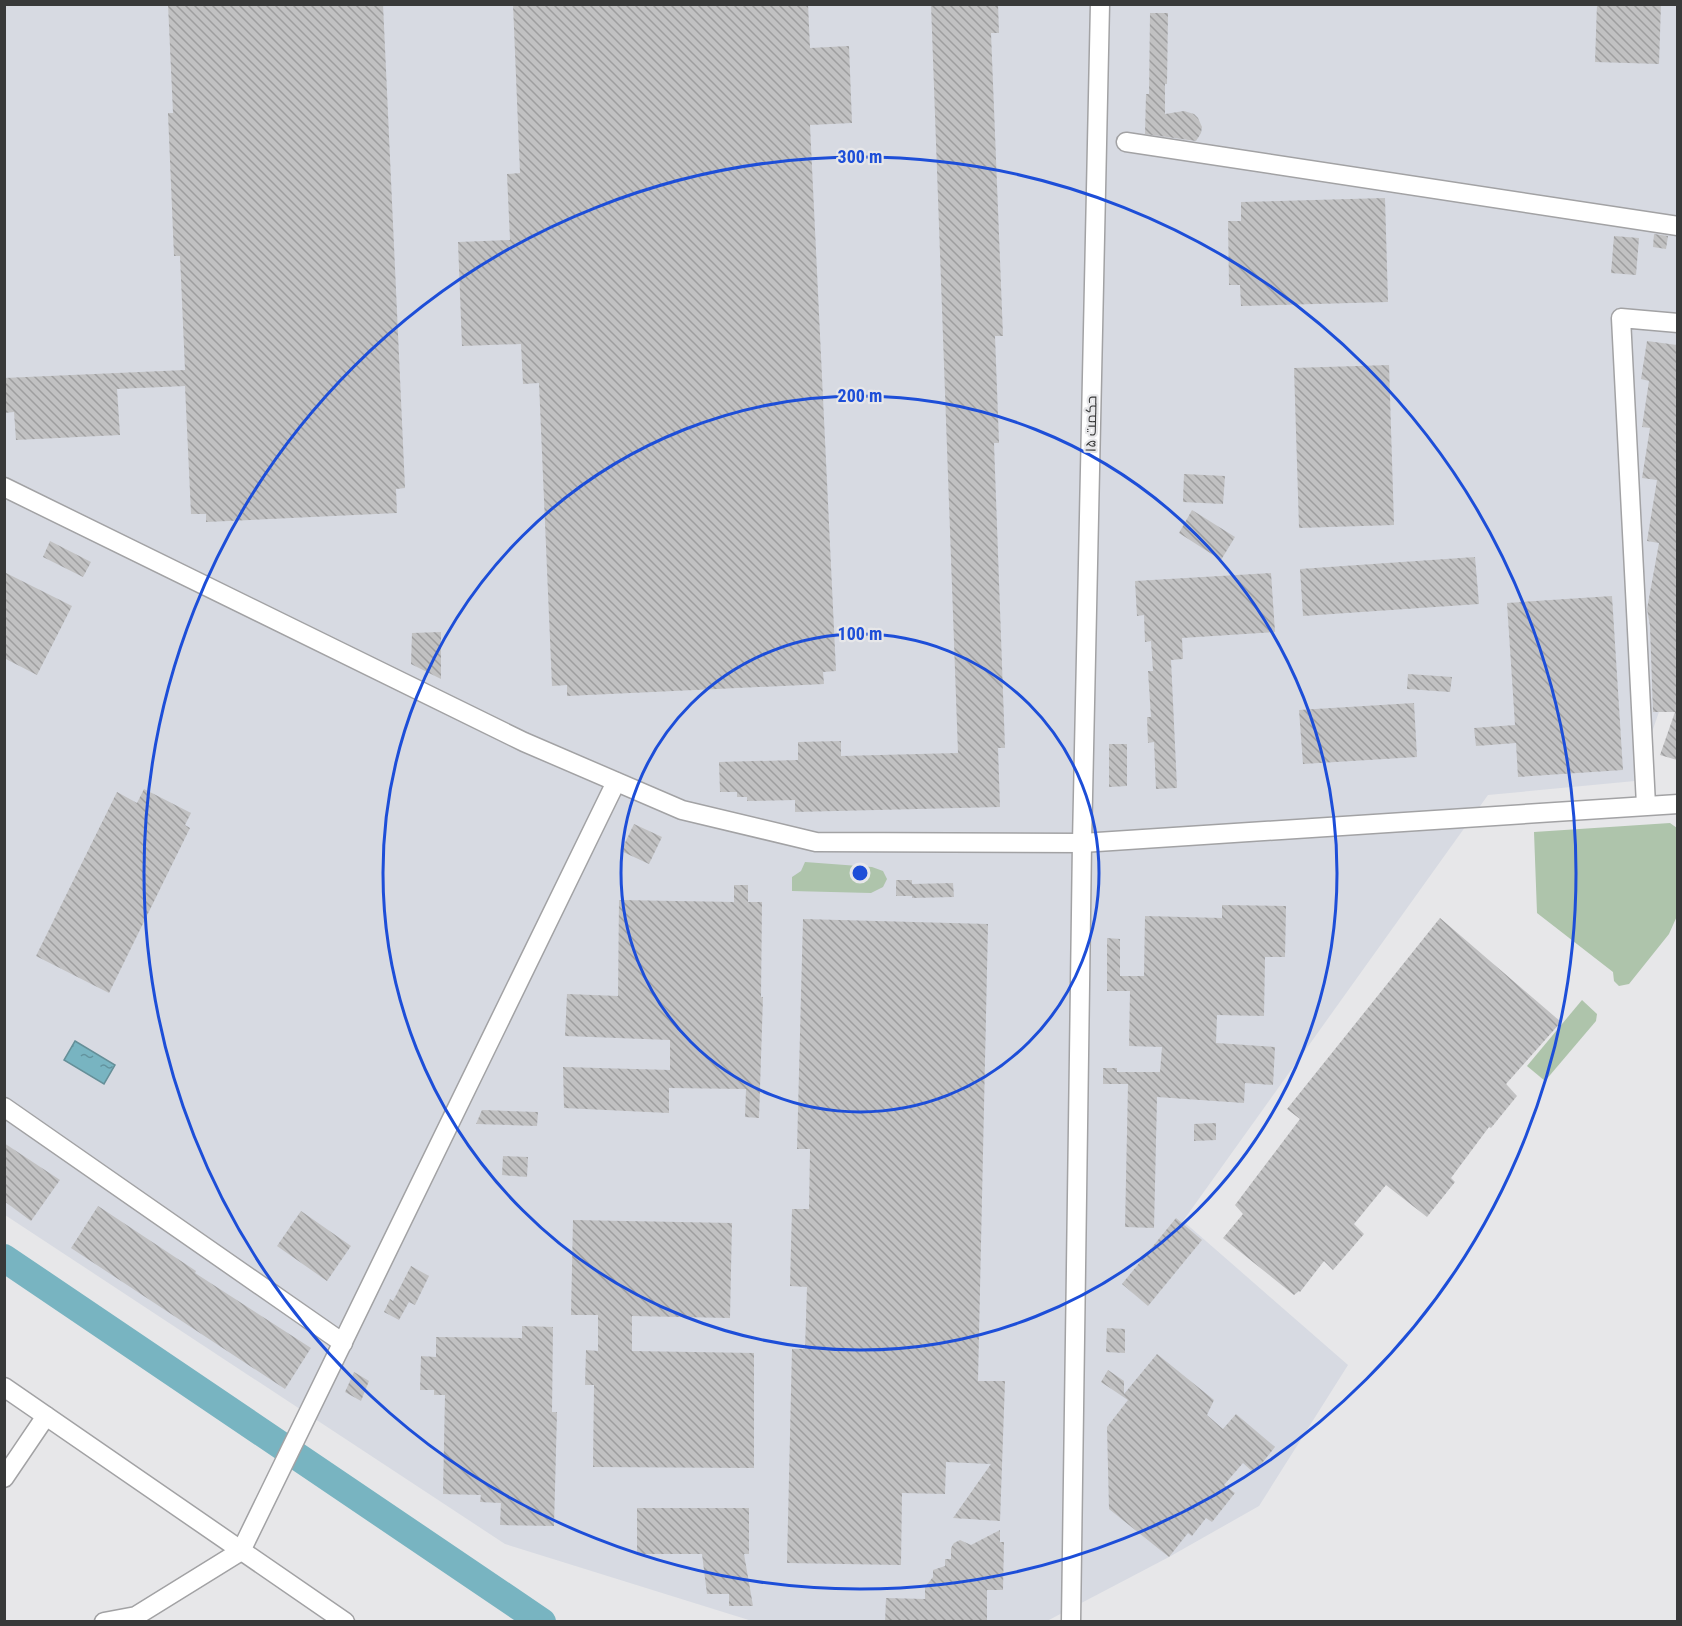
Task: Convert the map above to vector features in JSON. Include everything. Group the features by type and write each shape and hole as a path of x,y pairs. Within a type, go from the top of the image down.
{"street":[{"name":"حکمت ۱۵","path":"1071,1622 1082,843 1100,4"},
{"path":"1126,142 1677,226"},
{"path":"1646,805 1621,318 1677,323"},
{"path":"4,487 524,742 682,810 816,842 1082,843 1677,804"},
{"path":"104,1622 136,1616 241,1551 616,782"},
{"path":"4,1107 342,1343"},
{"path":"4,1387 345,1622"},
{"path":"4,1478 46,1416"}],"shaded area":[{"path":"4,5 1677,5 1677,660 1635,781 1488,795 1183,1221 1348,1365 1259,1506 1169,1557 1047,1621 752,1621 505,1544 5,1215"}],"green space":[{"path":"1670,823 1677,828 1677,916 1669,934 1629,984 1619,986 1614,981 1613,972 1537,913 1534,832"},
{"path":"805,862 872,867 883,871 887,879 883,887 871,893 792,891 792,877 801,871"},
{"path":"1582,1000 1597,1014 1596,1021 1545,1081 1527,1066"}],"water":[{"path":"75,1041 115,1065 104,1084 64,1060"}],"building":[{"path":"168,4 383,4 405,488 396,489 397,513 206,522 206,514 191,514 185,386 117,389 120,435 16,440 14,412 4,413 4,378 185,370 180,256 174,256 168,113 173,113"},
{"path":"513,4 808,4 810,48 849,46 852,123 810,125 836,671 823,672 824,684 567,696 567,685 552,686 539,383 523,384 521,344 462,346 458,242 510,240 507,174 520,173"},
{"path":"931,4 998,4 999,33 991,33 1003,336 995,336 999,443 994,443 1005,748 998,748 1000,807 795,812 795,800 747,801 747,797 737,797 737,792 720,792 719,762 798,760 798,742 841,741 841,756 958,753"},
{"path":"1597,4 1661,4 1659,64 1595,62"},
{"path":"1150,13 1168,13 1165,114 1184,111 1194,114 1202,127 1196,141 1145,134 1146,94 1149,94"},
{"path":"1385,198 1388,302 1241,306 1240,285 1229,285 1228,221 1241,221 1241,202"},
{"path":"1654,234 1668,236 1666,249 1653,247"},
{"path":"1614,236 1639,238 1636,275 1611,273"},
{"path":"1647,341 1677,345 1677,760 1660,755 1675,712 1653,712 1650,626 1647,609 1659,543 1647,541 1657,480 1642,478 1650,428 1642,427 1649,381 1641,379"},
{"path":"1389,365 1394,525 1299,528 1294,368"},
{"path":"1184,474 1225,476 1223,504 1183,502"},
{"path":"1192,510 1235,537 1221,560 1179,533"},
{"path":"50,541 91,562 83,577 43,557"},
{"path":"1475,557 1479,604 1303,616 1300,569"},
{"path":"4,572 72,606 37,675 4,658"},
{"path":"1271,573 1275,632 1182,638 1183,659 1171,660 1177,788 1156,789 1154,742 1148,743 1147,717 1151,717 1148,671 1153,671 1151,641 1145,642 1144,615 1137,616 1135,581"},
{"path":"1612,596 1623,770 1518,777 1516,743 1476,746 1474,728 1515,725 1507,603"},
{"path":"441,632 441,679 411,664 412,633"},
{"path":"1408,674 1452,677 1450,692 1407,689"},
{"path":"1414,703 1417,757 1303,764 1299,710"},
{"path":"1109,744 1127,744 1127,786 1109,787"},
{"path":"144,789 191,813 185,825 190,828 109,993 36,956 117,792 137,803"},
{"path":"634,824 662,837 649,864 621,851"},
{"path":"896,880 912,880 912,884 953,883 954,897 896,896"},
{"path":"734,885 748,885 748,902 762,902 761,997 763,997 759,1118 745,1117 746,1089 669,1088 669,1113 564,1108 563,1067 670,1070 670,1040 565,1036 567,994 618,996 619,900 734,902"},
{"path":"1222,905 1286,906 1285,957 1265,957 1264,1016 1217,1015 1216,1043 1275,1047 1273,1085 1245,1083 1244,1103 1157,1097 1154,1228 1125,1227 1128,1084 1103,1084 1103,1068 1117,1068 1117,1072 1160,1072 1162,1047 1129,1046 1130,991 1107,991 1107,938 1120,939 1120,976 1144,976 1145,916 1222,918"},
{"path":"1440,918 1561,1022 1506,1084 1517,1096 1491,1128 1489,1127 1451,1178 1455,1182 1427,1217 1386,1185 1354,1224 1364,1234 1333,1270 1324,1261 1300,1292 1294,1295 1223,1238 1243,1214 1235,1205 1300,1119 1287,1109"},
{"path":"803,919 988,924 978,1381 1005,1381 1000,1521 953,1518 991,1464 946,1462 945,1494 902,1493 901,1565 787,1563 792,1349 805,1349 807,1287 790,1286 792,1209 809,1209 810,1149 797,1149"},
{"path":"482,1110 538,1112 537,1126 476,1124"},
{"path":"1216,1123 1216,1140 1194,1141 1194,1124"},
{"path":"4,1143 60,1180 31,1221 4,1201"},
{"path":"503,1156 528,1157 527,1177 502,1175"},
{"path":"98,1206 196,1271 195,1273 311,1348 285,1389 71,1248"},
{"path":"301,1211 351,1246 327,1281 277,1246"},
{"path":"1176,1218 1202,1240 1148,1306 1122,1284"},
{"path":"573,1220 732,1223 730,1318 632,1316 632,1351 754,1353 754,1468 593,1467 594,1385 585,1385 586,1350 598,1351 598,1315 571,1315"},
{"path":"411,1266 429,1276 415,1305 409,1302 399,1320 384,1312 390,1299 393,1301"},
{"path":"522,1326 553,1327 552,1412 557,1412 554,1526 500,1525 501,1503 480,1502 481,1495 443,1494 445,1395 434,1395 434,1390 420,1390 421,1356 436,1357 436,1337 522,1338"},
{"path":"1107,1328 1125,1329 1125,1353 1106,1352"},
{"path":"1157,1354 1214,1400 1207,1415 1223,1429 1236,1414 1275,1447 1254,1473 1243,1463 1224,1485 1235,1493 1212,1522 1206,1518 1192,1536 1188,1533 1169,1557 1109,1509 1107,1427 1128,1400 1101,1382 1108,1370 1124,1381 1124,1394"},
{"path":"354,1372 369,1381 361,1401 345,1392"},
{"path":"637,1508 749,1508 749,1554 744,1554 753,1606 729,1606 729,1594 707,1594 702,1554 637,1554"},
{"path":"1000,1530 1000,1542 1004,1542 1003,1590 987,1590 987,1622 885,1622 886,1598 925,1599 925,1587 933,1577 933,1570 945,1566 945,1559 951,1559 951,1548 954,1543 960,1540 971,1545"}],"waterway":[{"path":"4,1258 542,1622"}]}
